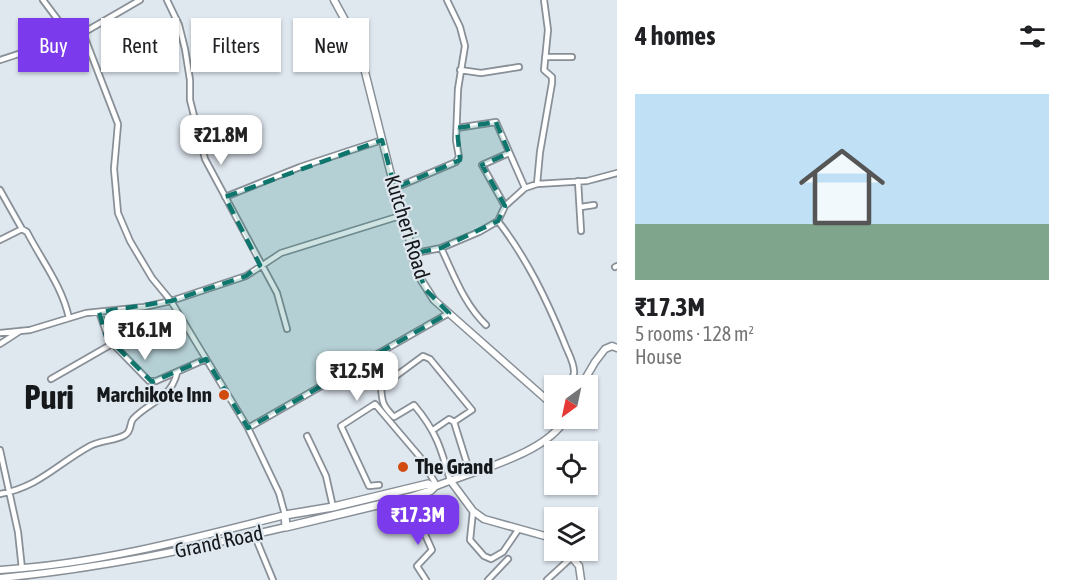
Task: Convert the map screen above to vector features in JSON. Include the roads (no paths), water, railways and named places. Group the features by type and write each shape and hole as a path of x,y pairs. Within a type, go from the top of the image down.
{"main road":[{"name":"Kutcheri Road","path":"334,0 358,44 411,254 426,290 544,395"},
{"path":"588,375 605,349 612,346 617,348"},
{"name":"Grand Road","path":"0,578 35,577 133,560 411,497 536,446 560,429"},
{"path":"450,480 473,511 484,519 544,536"},
{"name":"Grand Road","path":"0,570 22,569 116,555 428,484 435,486"},
{"path":"285,515 286,527"},
{"path":"576,561 581,580"}],"street":[{"path":"44,0 57,18"},
{"path":"89,30 140,0"},
{"path":"167,0 179,25 185,49 190,80 190,100 205,159 277,293 287,329"},
{"path":"395,188 458,160 457,128 460,70 464,55 463,37 447,0"},
{"path":"537,184 552,83 552,77 544,70 548,30 544,0"},
{"path":"89,49 118,124 114,169 118,213 140,261 171,301 248,428 279,493 285,515"},
{"path":"0,60 18,54"},
{"path":"545,57 572,57"},
{"path":"460,70 481,73 519,67"},
{"path":"457,128 496,122 525,188"},
{"path":"225,197 300,167 382,140"},
{"path":"505,206 482,165 509,153"},
{"path":"411,254 441,248 479,232 498,220 505,206 525,188 537,184 578,181 617,173"},
{"path":"578,181 581,231"},
{"path":"0,190 62,293 69,318"},
{"path":"580,207 594,205"},
{"path":"0,333 20,331 99,312 144,307 171,301 246,276 280,254 403,215"},
{"path":"498,220 523,254 553,315 573,365 573,375"},
{"path":"0,240 22,230"},
{"path":"441,248 465,299 486,325"},
{"path":"99,312 106,336 148,381 156,381 206,359"},
{"path":"248,428 450,313"},
{"path":"0,344 20,331"},
{"path":"51,379 112,344"},
{"path":"450,480 440,444 433,430 414,405 394,417 384,407 381,387 423,356 430,359 472,410 454,422"},
{"path":"0,494 38,482 94,444 125,435 130,430 132,420 172,388 177,373"},
{"path":"379,485 369,486 340,426 375,404 420,457 435,486"},
{"path":"433,430 449,419 454,422 470,473"},
{"path":"307,436 326,476 333,507"},
{"path":"0,450 18,532 22,569"},
{"path":"411,497 414,510 432,550 417,566 426,580"},
{"path":"473,511 470,540 491,559 503,552 518,530"},
{"path":"254,534 273,580"},
{"path":"488,580 508,559"},
{"path":"550,579 568,561"}],"place":[{"name":"Marchikote Inn","path":"224,395"},
{"name":"The Grand","path":"403,467"}],"district":[{"name":"Puri","path":"49,397"}]}
